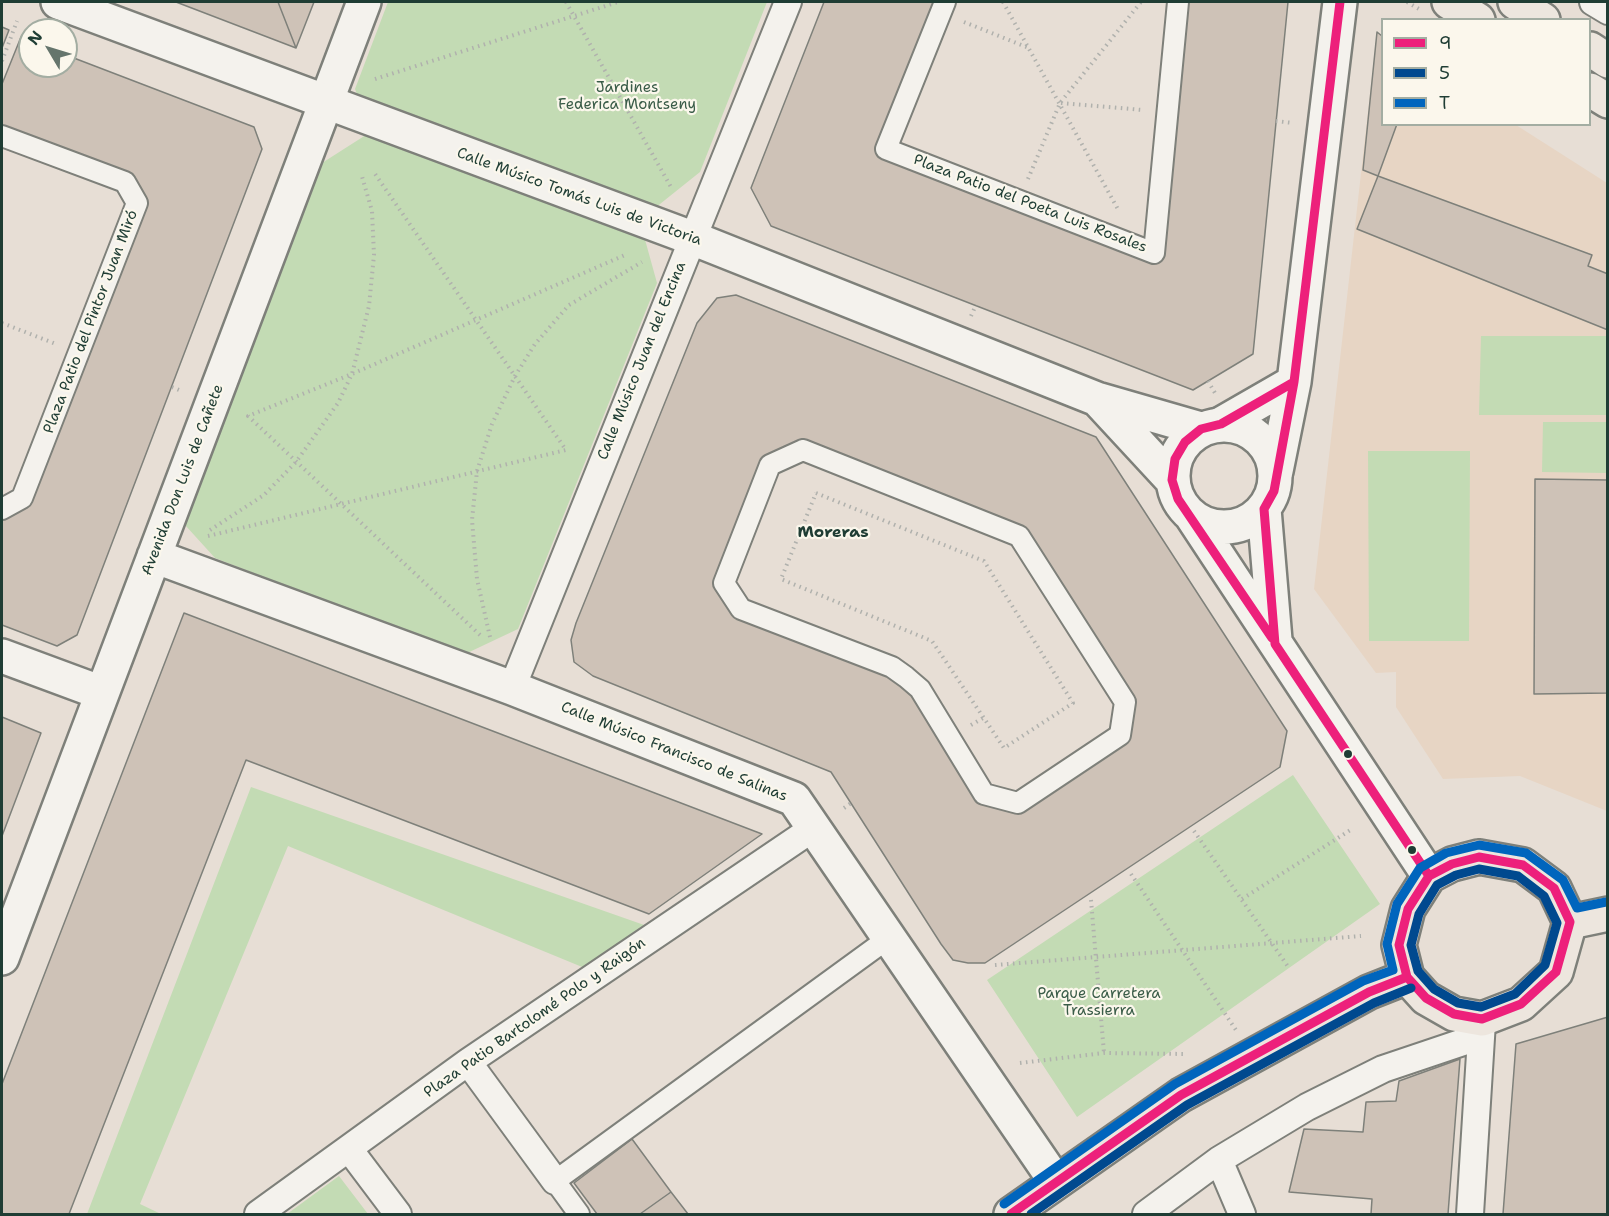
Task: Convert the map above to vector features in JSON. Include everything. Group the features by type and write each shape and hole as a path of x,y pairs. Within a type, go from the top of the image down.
{"main road":[{"path":"1449,2 1475,18"},
{"path":"1515,2 1540,18"},
{"path":"1591,50 1608,61"},
{"path":"1591,91 1608,102"},
{"path":"1479,856 1523,865 1554,888 1570,922 1556,972 1521,1004 1482,1027 1426,998 1407,977 1399,945 1408,909 1430,876 1452,864 1479,856"},
{"path":"1570,922 1608,914"},
{"path":"1011,1215 1181,1095 1331,1012 1407,977"}],"street":[{"name":"Calle Músico Tomás Luis de Victoria","path":"58,2 325,104 692,238 1097,399 1211,427"},
{"name":"Avenida Don Luis de Cañete","path":"2,958 364,2"},
{"name":"Calle Músico Juan del Encina","path":"512,688 788,2"},
{"name":"Plaza Patio del Poeta Luis Rosales","path":"943,7 886,149 1154,252 1178,2"},
{"path":"1191,515 1209,525 1229,528 1248,522 1264,509 1274,491 1294,382 1340,2"},
{"path":"1593,2 1608,11"},
{"name":"Plaza Patio del Pintor Juan Miró","path":"2,136 125,182 137,203 22,498 2,509"},
{"path":"1294,382 1185,442 1175,459 1172,480 1178,499 1191,515 1430,876"},
{"name":"Calle Músico Tomás Luis de Victoria","path":"1097,399 1172,480"},
{"path":"1211,427 1241,427 1258,436 1270,452 1276,471"},
{"path":"803,450 1019,536 1125,702 1120,735 1018,803 984,794 920,689 892,667 741,609 724,583 770,465 803,450"},
{"path":"1264,509 1275,644"},
{"name":"Calle Músico Francisco de Salinas","path":"154,556 512,688 794,800 1056,1182"},
{"path":"2,656 102,693"},
{"name":"Plaza Patio Bartolomé Polo y Raigón","path":"258,1215 468,1062 814,827"},
{"path":"555,1181 890,937"},
{"path":"1146,1215 1219,1160 1306,1107 1383,1069 1482,1027 1470,1215"},
{"path":"468,1062 579,1215"},
{"path":"349,1149 398,1215"},
{"path":"1219,1160 1242,1215"}],"path":[{"path":"566,2 671,187"},
{"path":"375,79 574,18 618,2"},
{"path":"1004,2 1137,246"},
{"path":"1020,201 1060,103 1141,2"},
{"path":"943,7 1030,48"},
{"path":"2,61 17,21"},
{"path":"1060,103 1168,112"},
{"path":"1276,121 1295,123"},
{"path":"208,536 566,450 373,171"},
{"path":"210,530 264,495 296,462 338,403 352,374 369,306 374,255 372,211 361,173"},
{"path":"480,635 248,416 352,374 625,255"},
{"path":"490,637 477,579 472,520 477,471 492,424 515,376 535,344 569,305 642,262"},
{"path":"2,323 79,352"},
{"path":"172,387 179,390"},
{"path":"816,493 984,561 1073,703 1004,748 983,718 932,641 781,579 816,493"},
{"path":"844,808 851,803"},
{"path":"1242,899 1352,829"},
{"path":"1194,831 1289,968"},
{"path":"1131,874 1238,1033"},
{"path":"1092,900 1104,1053"},
{"path":"995,965 1095,959 1361,936"},
{"path":"1020,1064 1104,1053 1197,1054"}],"shaded area":[{"path":"1377,32 1381,35 1381,126 1518,126 1607,183 1607,811 1520,776 1443,779 1396,707 1396,672 1376,673 1314,589"}],"green space":[{"name":"Jardines Federica Montseny","path":"388,2 767,2 700,172 655,208 360,102 355,89"},
{"path":"369,133 644,236 657,283 518,629 463,655 215,558 185,525 322,163"},
{"path":"1481,336 1607,336 1607,415 1479,415"},
{"path":"1543,422 1607,422 1607,473 1542,472"},
{"path":"1368,451 1470,451 1469,641 1369,641"},
{"name":"Parque Carretera Trassierra","path":"1293,775 1380,904 1077,1117 987,980"},
{"path":"251,787 647,926 587,969 288,846 140,1204 161,1214 87,1214"},
{"path":"339,1176 368,1214 287,1214"}],"building":[{"path":"176,2 278,2 296,48"},
{"path":"278,2 314,2 296,48"},
{"path":"824,2 945,2 886,149 1154,253 1178,2 1288,2 1253,354 1193,390 771,226 751,188"},
{"path":"2,27 9,30 2,48"},
{"path":"1377,32 1381,35 1381,126 1396,126 1378,176 1363,170"},
{"path":"18,44 18,78 78,78 78,60 254,127 262,149 77,635 57,646 2,625 2,509 22,498 137,203 125,182 2,136 2,84"},
{"path":"1378,176 1592,255 1588,266 1608,274 1608,330 1357,229"},
{"path":"736,295 1096,437 1287,731 1280,767 985,963 968,963 953,960 941,944 831,772 593,676 574,662 571,640 576,623 697,323 717,298","holes":["803,450 1019,536 1125,702 1120,735 1018,803 984,794 920,689 741,609 724,583 770,465"]},
{"path":"1535,479 1608,480 1608,693 1534,694"},
{"path":"184,613 762,834 649,914 246,760 69,1214 2,1214 2,1084"},
{"path":"2,717 41,733 2,836"},
{"path":"1608,1017 1608,1214 1503,1214 1516,1044"},
{"path":"1460,1059 1448,1214 1371,1214 1372,1199 1289,1192 1304,1129 1363,1132 1366,1102 1396,1101 1399,1081"},
{"path":"632,1139 671,1192 640,1214 597,1214 574,1183"},
{"path":"671,1192 688,1214 640,1214"}],"transit line":[{"name":"9","path":"1340,2 1294,382 1274,491 1264,509 1275,644 1429,876"},
{"name":"9","path":"1272,638 1178,499 1172,480 1175,459 1185,442 1201,429 1221,424 1294,382"},
{"name":"T","path":"1004,1204 1175,1084 1363,981 1393,970 1387,944 1397,904 1420,868 1446,853 1479,845 1526,853 1563,880 1577,908 1606,902"},
{"name":"9","path":"1479,857 1523,865 1554,888 1570,922 1556,972 1521,1004 1482,1019 1454,1014 1426,998 1407,977 1399,945 1408,909 1429,876 1452,864 1479,857"},
{"name":"5","path":"1479,869 1518,876 1544,896 1557,923 1545,965 1515,994 1481,1007 1458,1003 1434,989 1418,971 1411,945 1419,914 1437,885 1456,875 1479,869"},
{"name":"9","path":"1011,1214 1181,1095 1369,992 1407,977"},
{"name":"5","path":"1031,1214 1187,1105 1374,1003 1411,988"}],"district":[{"name":"Moreras","path":"833,533"}]}
